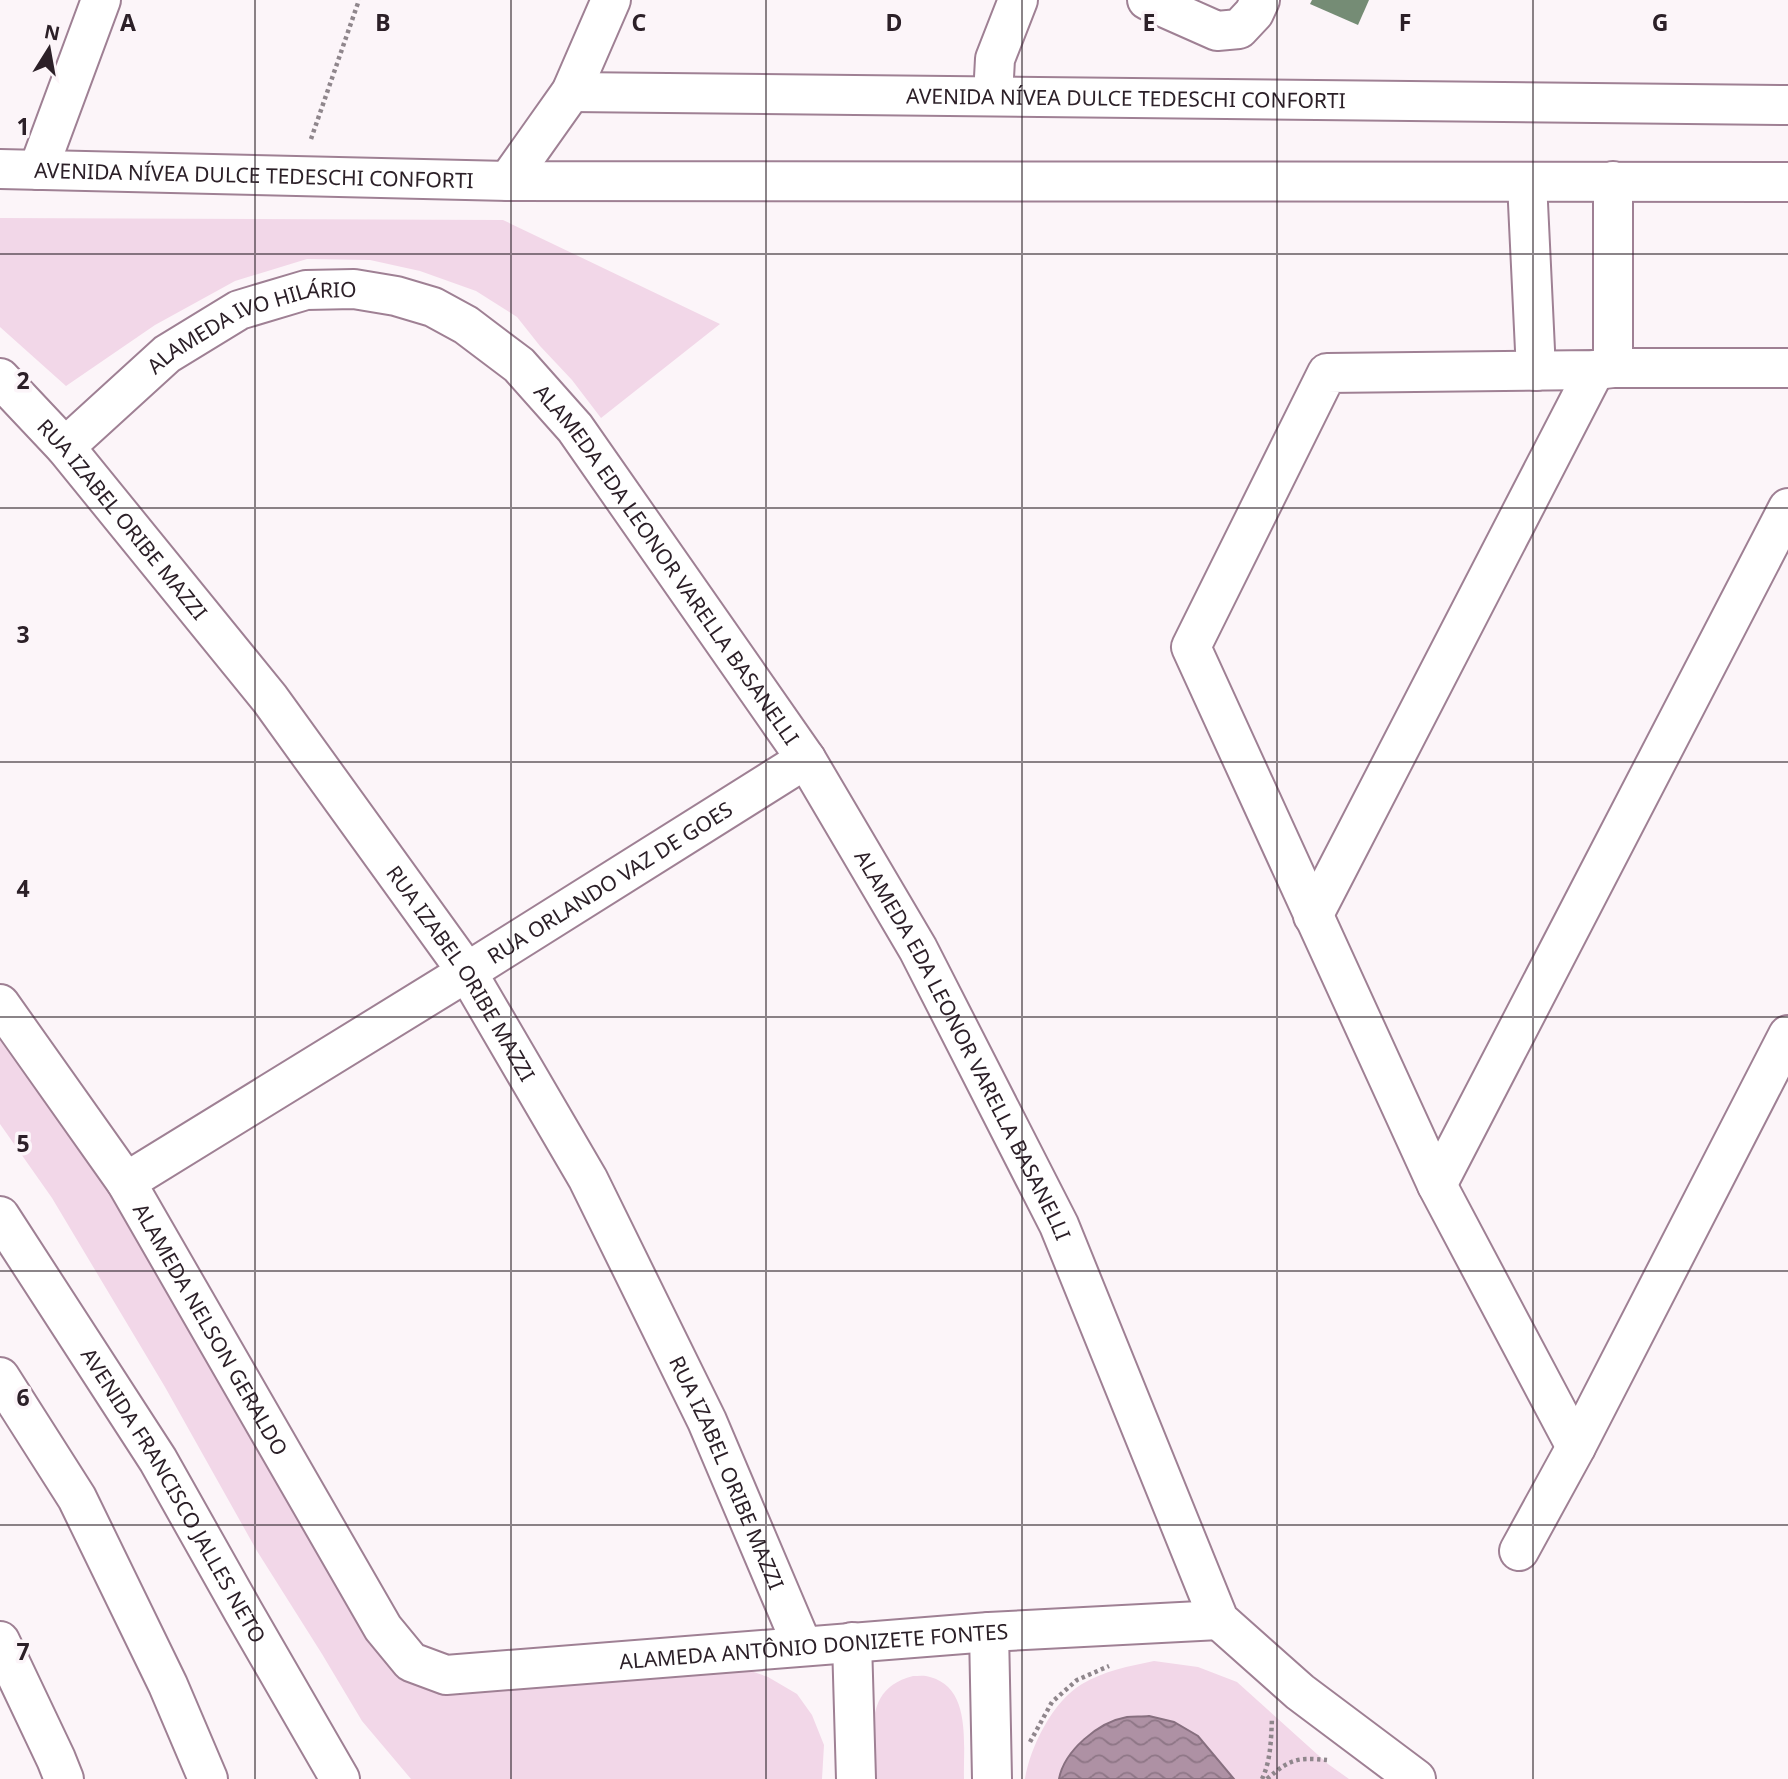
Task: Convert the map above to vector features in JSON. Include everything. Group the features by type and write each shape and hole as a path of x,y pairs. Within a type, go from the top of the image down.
{"street":[{"path":"38,170 101,0"},
{"path":"508,181 571,92 611,0"},
{"path":"993,96 995,59 1018,0"},
{"path":"1147,0 1217,31 1239,29 1254,13 1260,0"},
{"name":"AVENIDA NÍVEA DULCE TEDESCHI CONFORTI","path":"571,92 1788,105"},
{"name":"AVENIDA NÍVEA DULCE TEDESCHI CONFORTI","path":"0,169 508,181 1788,182"},
{"path":"1313,916 1604,369 1613,181"},
{"path":"1527,182 1536,371"},
{"name":"ALAMEDA IVO HILÁRIO","path":"65,446 167,354 239,310 306,290 354,289 396,296 433,307 466,325"},
{"name":"ALAMEDA EDA LEONOR VARELLA BASANELLI","path":"466,325 519,366 575,428 806,759 918,949 1059,1225 1219,1620 1300,1692 1416,1779"},
{"path":"1576,1447 1437,1185 1191,647 1327,373 1788,368"},
{"name":"RUA IZABEL ORIBE MAZZI","path":"0,379 65,446 270,699 467,972 588,1179 707,1421 802,1645"},
{"path":"1437,1185 1788,508"},
{"name":"RUA ORLANDO VAZ DE GOES","path":"126,1182 806,759"},
{"name":"ALAMEDA NELSON GERALDO","path":"0,1003 126,1182 383,1628 411,1662"},
{"path":"1519,1551 1576,1447 1788,1035"},
{"name":"AVENIDA FRANCISCO JALLES NETO","path":"0,1216 158,1460 340,1779"},
{"path":"0,1377 77,1498 168,1685 208,1779"},
{"name":"ALAMEDA ANTÔNIO DONIZETE FONTES","path":"411,1662 446,1675 802,1645 1219,1620"},
{"path":"989,1632 992,1779"},
{"path":"0,1640 64,1779"},
{"path":"852,1642 856,1779"}],"path":[{"path":"314,128 359,0"},
{"path":"1029,1744 1052,1702 1077,1680 1113,1664"},
{"path":"1262,1779 1271,1747 1273,1707"},
{"path":"1267,1779 1298,1759 1333,1760 1323,1751"}],"shaded area":[{"path":"0,218 503,220 720,324 601,418 517,317 476,291 420,271 370,260 307,259 235,281 155,325 66,386 0,327"},
{"path":"0,1032 111,1190 403,1672 745,1669 768,1677 797,1694 812,1715 824,1745 822,1779 411,1779 362,1721 257,1551 165,1387 52,1198 0,1124"},
{"path":"1154,1661 1198,1667 1237,1682 1328,1764 1349,1779 1025,1779 1032,1753 1044,1726 1071,1692 1090,1679 1108,1672"},
{"path":"913,1676 930,1677 943,1683 953,1693 959,1705 964,1735 964,1779 876,1779 873,1732 878,1703 896,1682"}],"water":[{"path":"1149,1716 1174,1722 1198,1736 1234,1779 1059,1779 1075,1748 1094,1731 1127,1717"}],"building":[{"path":"1312,0 1369,0 1358,25 1310,4"}]}
